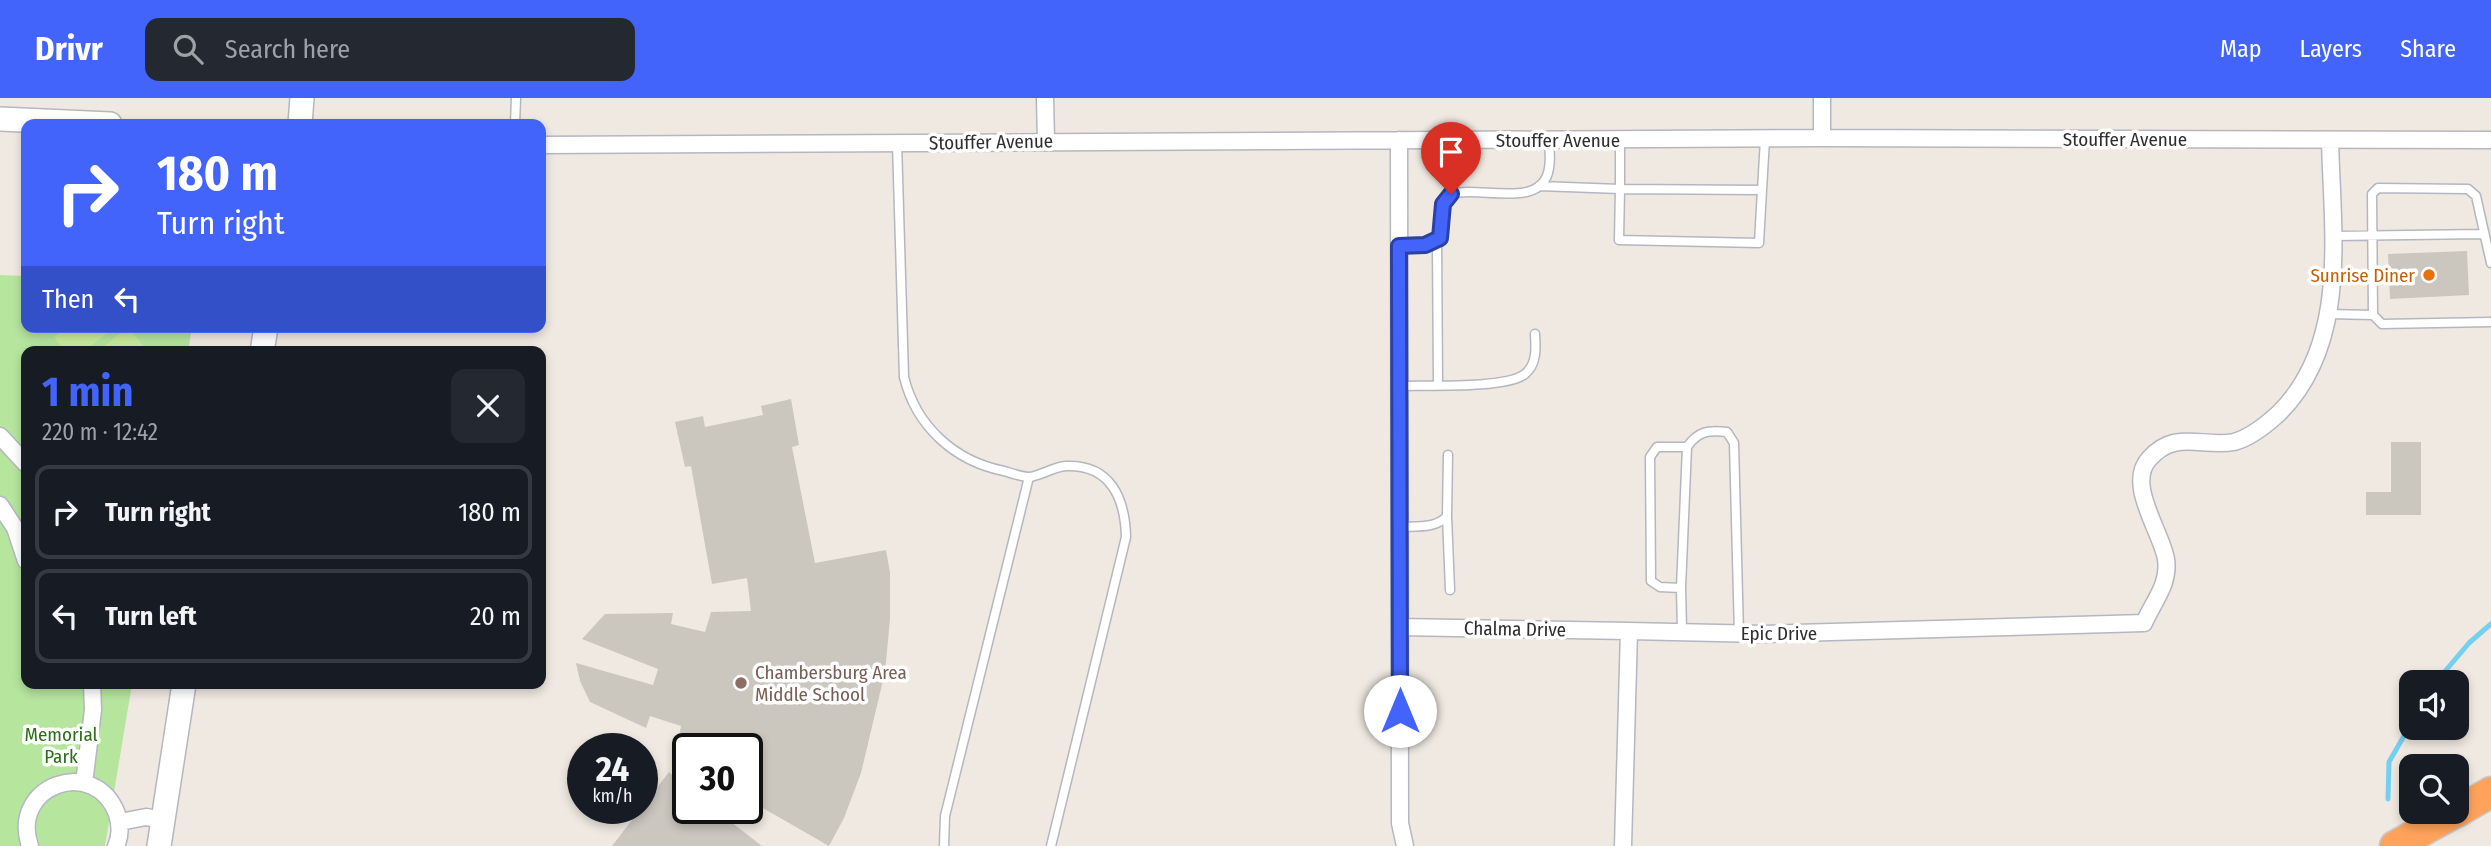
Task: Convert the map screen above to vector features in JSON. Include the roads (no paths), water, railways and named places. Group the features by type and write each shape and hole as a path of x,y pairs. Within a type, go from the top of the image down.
{"highway":[{"path":"2469,805 2491,793"},
{"path":"2395,846 2435,824"}],"street":[{"path":"300,119 302,98"},
{"path":"1045,98 1046,141"},
{"path":"1822,98 1822,138"},
{"path":"0,119 21,120"},
{"name":"Stouffer Avenue","path":"546,145 1822,138 2491,140"},
{"path":"1399,140 1400,823 1405,846"},
{"path":"2327,314 2333,283 2330,140"},
{"name":"Epic Drive","path":"1629,631 1739,634 2144,623 2162,593 2166,561 2140,486 2147,460 2172,442 2235,442 2268,424 2290,402 2316,361 2327,314"},
{"path":"0,436 21,459"},
{"path":"0,505 15,528 21,546"},
{"name":"Chalma Drive","path":"1400,627 1629,631"},
{"path":"1623,846 1629,631"},
{"path":"85,783 93,710 92,689"},
{"path":"159,846 183,689"},
{"path":"30,846 26,835 27,817 35,800 49,788 66,782 85,783 101,791 113,805 120,822 116,846"},
{"path":"120,822 146,817 163,820"}],"lane":[{"path":"514,119 516,98"},
{"path":"1620,139 1619,240 1759,243 1765,139"},
{"path":"1438,385 1437,240 1442,230 1443,204 1451,194 1532,192 1544,182 1549,169 1549,140"},
{"path":"897,143 904,377 909,400 928,427 942,441 966,457 994,469 1030,477 1067,466 1088,469 1104,477 1120,496 1126,515 1126,537 1051,846"},
{"path":"1539,186 1762,190"},
{"path":"2373,316 2372,194 2378,188 2468,189 2476,196 2491,263"},
{"path":"2332,236 2484,234"},
{"path":"1399,246 1425,245 1437,240"},
{"path":"2327,314 2373,316 2382,324 2491,322"},
{"path":"1400,386 1515,380 1531,368 1535,358 1535,334"},
{"path":"1682,631 1681,588 1687,447 1693,438 1703,431 1727,432 1734,443 1739,634"},
{"path":"1681,588 1660,586 1650,581 1650,457 1657,447 1687,447"},
{"path":"1448,455 1450,590"},
{"path":"944,846 945,816 1030,477"},
{"path":"1400,527 1429,525 1441,522 1447,516"}],"waterway":[{"path":"2446,670 2469,643 2491,624"},
{"path":"2388,799 2389,762 2402,740"}],"place":[{"name":"Sunrise Diner","path":"2429,275"},
{"name":"Chambersburg Area Middle School","path":"741,683"}],"park label":[{"name":"Memorial Park","path":"61,745"}]}
